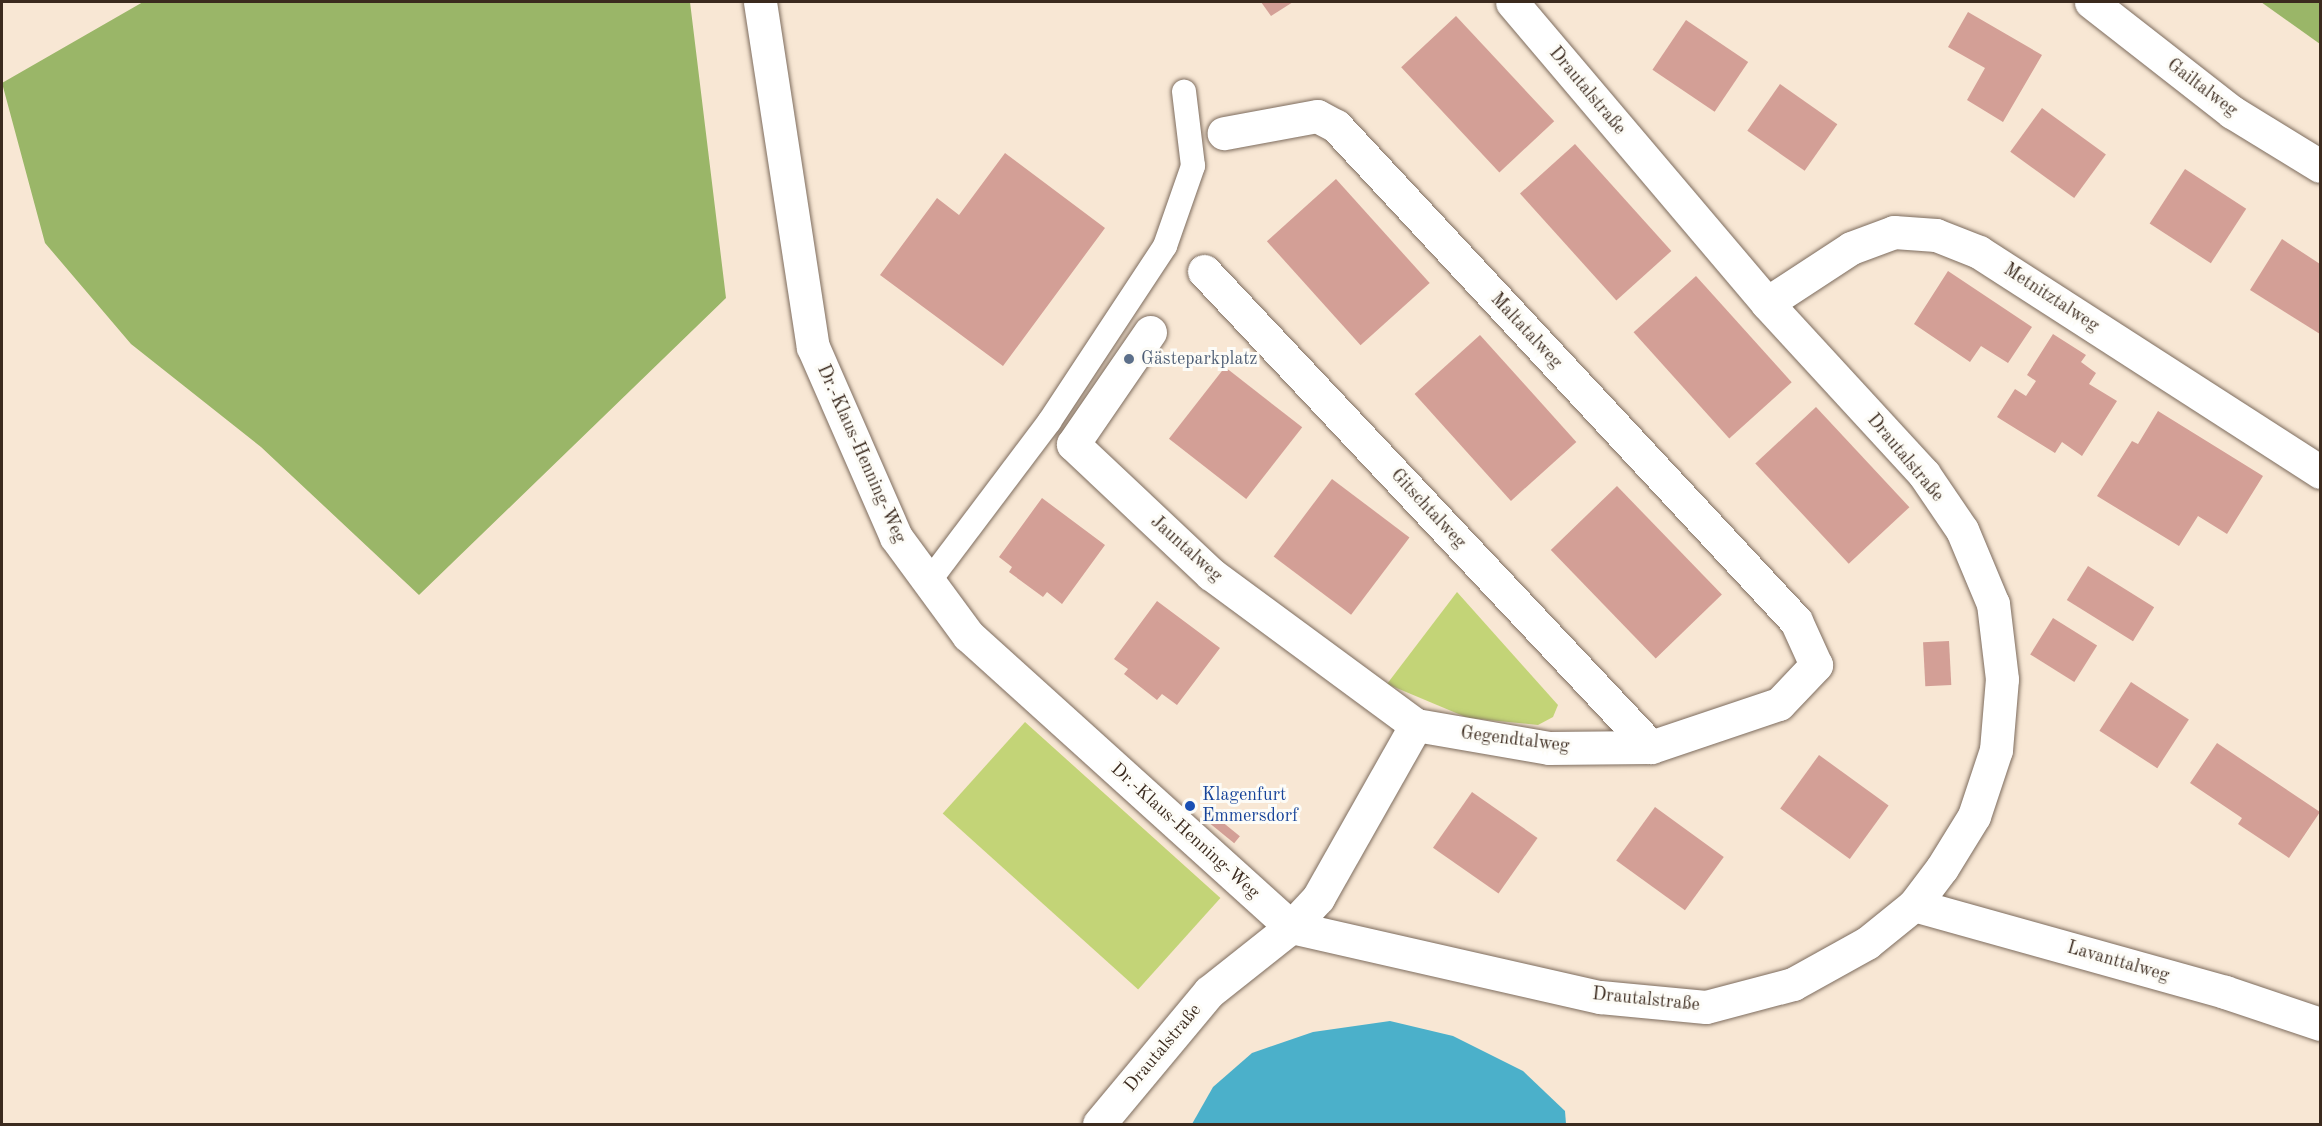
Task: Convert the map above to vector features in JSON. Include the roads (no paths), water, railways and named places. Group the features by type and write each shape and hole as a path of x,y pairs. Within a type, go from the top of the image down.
{"street":[{"name":"Dr.-Klaus-Henning-Weg","path":"760,2 813,347 896,537 927,584 968,635 1291,927"},
{"name":"Drautalstraße","path":"1100,1125 1209,992 1291,927 1600,997 1706,1007 1793,984 1867,943 1914,905 1974,816 1996,750 2002,679 1993,604 1962,530 1924,474 1767,303 1512,2"},
{"name":"Gailtalweg","path":"2091,2 2232,112 2320,166"},
{"name":"Maltatalweg","path":"1224,132 1317,116 1336,126 1796,621"},
{"name":"Metnitztalweg","path":"1767,303 1851,248 1894,232 1936,235 1979,252 2320,472"},
{"name":"Gitschtalweg","path":"1204,271 1652,747"},
{"name":"Jauntalweg","path":"1150,332 1073,444 1211,574 1416,725"},
{"name":"Gegendtalweg","path":"1416,725 1549,748 1652,747 1779,704 1816,665 1796,621"},
{"path":"1291,927 1318,898 1416,725"},
{"name":"Lavanttalweg","path":"1914,905 2225,992 2320,1024"}],"lane":[{"path":"927,584 1049,423 1166,246 1193,166 1184,92"}],"water":[{"path":"1390,1021 1453,1036 1523,1071 1565,1111 1566,1124 1192,1124 1213,1087 1252,1053 1313,1032"}],"place":[{"name":"Gästeparkplatz","path":"1129,359"},
{"name":"Klagenfurt Emmersdorf","path":"1190,806"}]}
